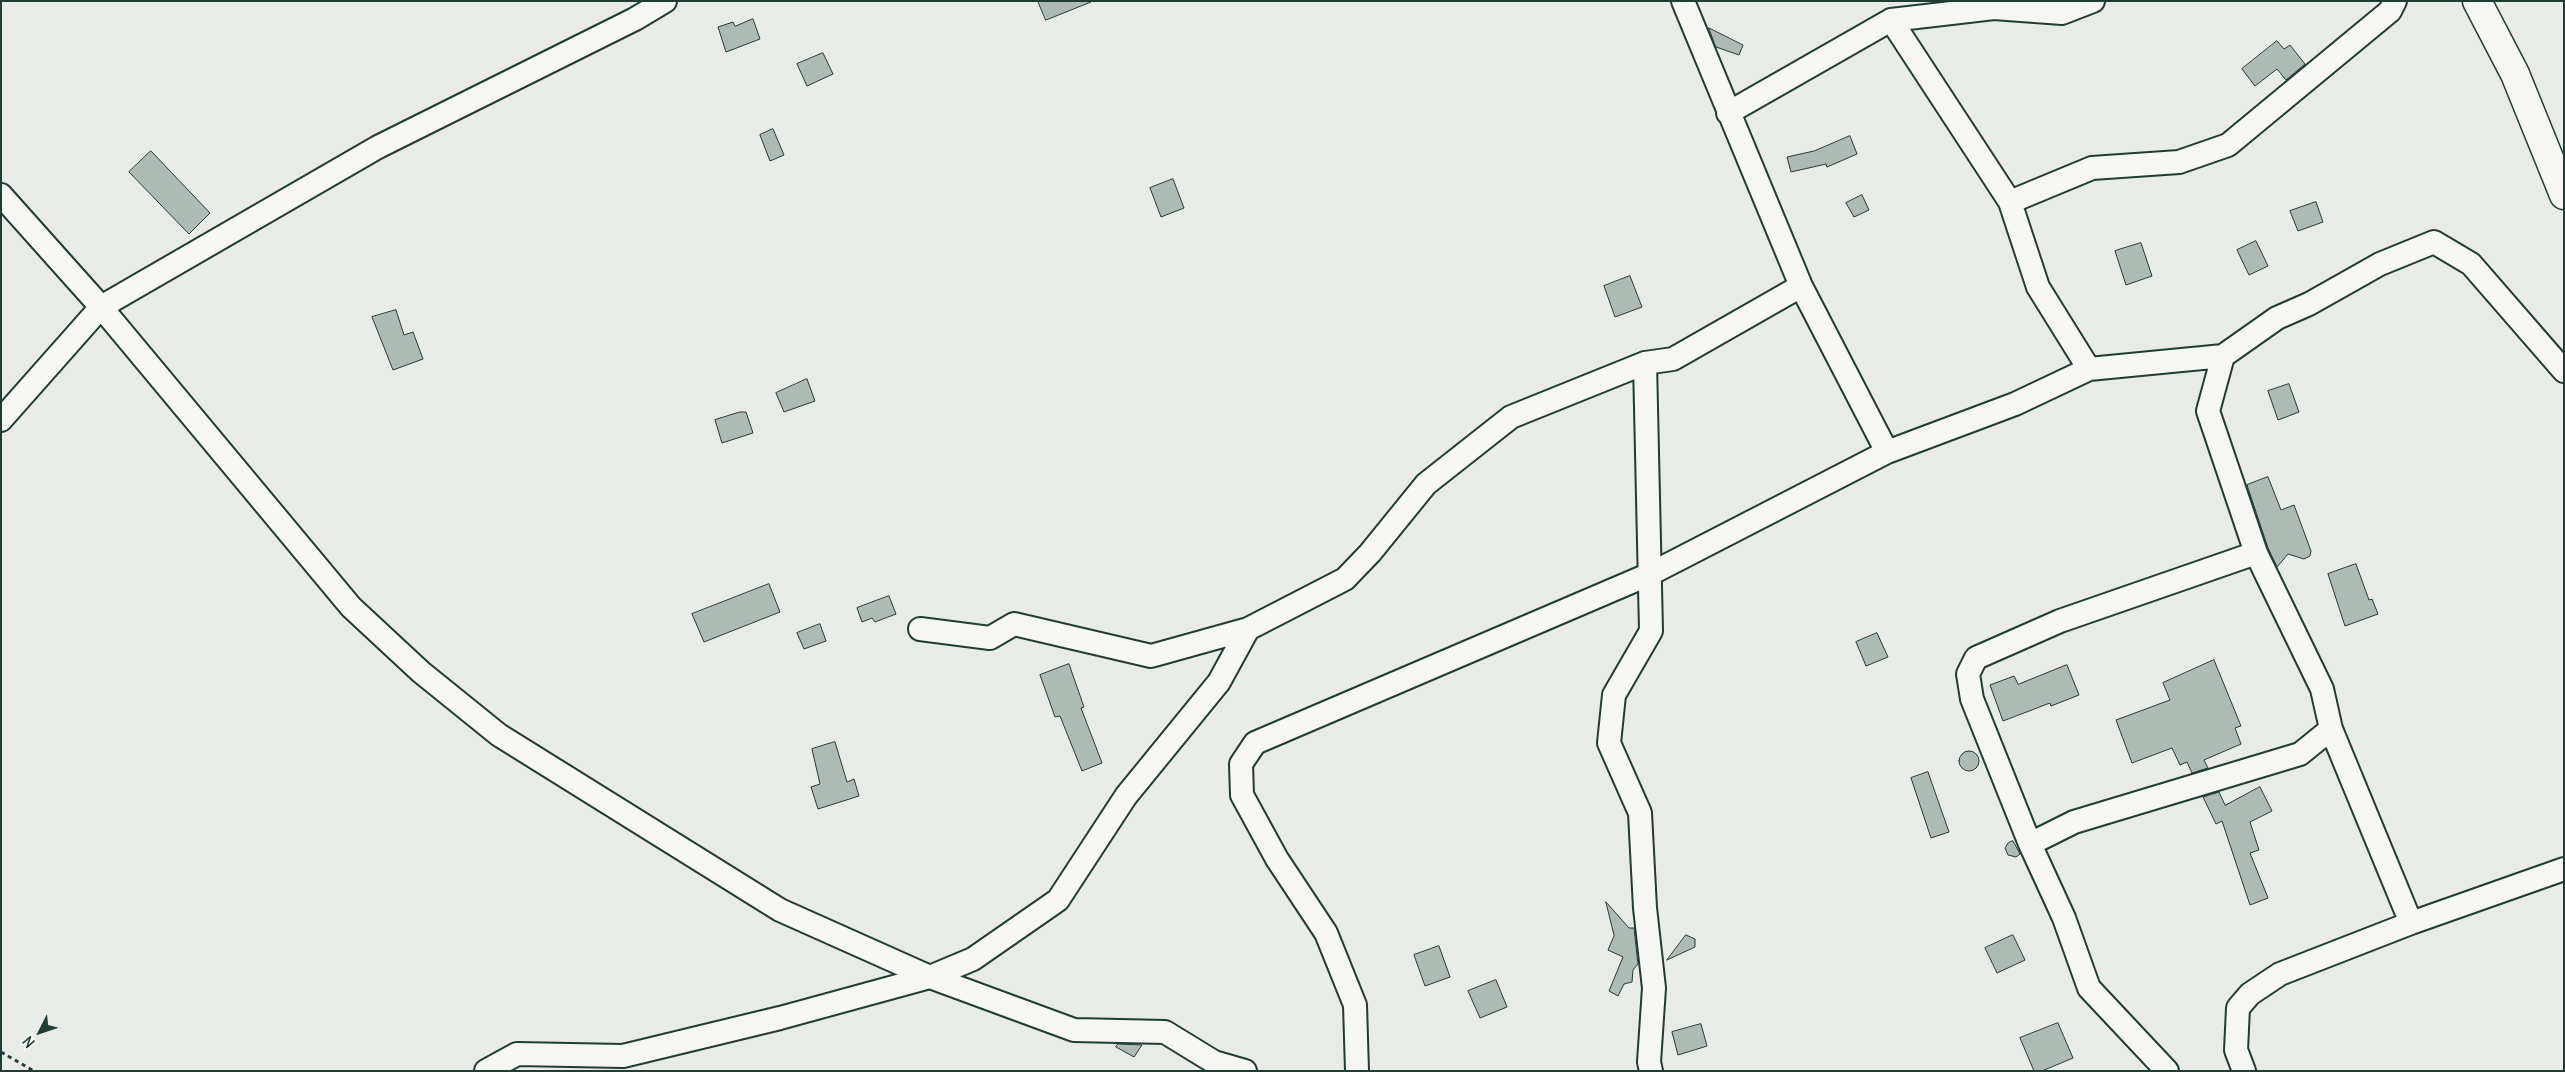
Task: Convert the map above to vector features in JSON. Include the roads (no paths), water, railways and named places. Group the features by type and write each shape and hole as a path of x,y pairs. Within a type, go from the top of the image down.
{"main road":[{"path":"2477,1 2515,74 2564,195"}],"street":[{"path":"1,420 101,307 378,147 635,19 665,1"},
{"path":"1683,1 1801,286 1887,452"},
{"path":"1728,113 1891,20 1994,8 2062,13 2093,1"},
{"path":"2010,202 2092,168 2178,162 2228,145 2390,11 2396,1"},
{"path":"1891,20 2010,202 2038,287 2089,369"},
{"path":"1,195 101,307 351,607 421,672 499,735 780,910 930,977 1074,1030 1165,1032 1214,1062 1245,1071"},
{"path":"1357,1071 1355,1005 1326,933 1277,859 1242,795 1241,764 1255,743 1650,574 1887,452 2015,404 2089,369 2223,356 2277,318 2309,304 2380,264 2434,242 2471,264 2564,371"},
{"path":"920,629 990,638 1014,624 1151,656 1248,629 1346,579 1370,553 1426,484 1511,417 1645,363 1673,359 1801,286"},
{"path":"2223,356 2208,411 2256,553 2322,689 2332,729 2411,923"},
{"path":"1645,363 1651,631 1614,695 1609,743 1640,812 1644,908 1654,988 1649,1062 1651,1071"},
{"path":"2167,1071 2089,988 2064,918 2030,844 1972,699 1968,674 1976,658 2060,621 2256,553"},
{"path":"486,1071 517,1054 624,1056 780,1018 930,977 973,959 1058,900 1126,796 1219,682 1248,629"},
{"path":"2030,844 2074,822 2300,754 2332,729"},
{"path":"2244,1071 2236,1050 2238,1008 2250,994 2280,974 2411,923 2564,869"}]}
